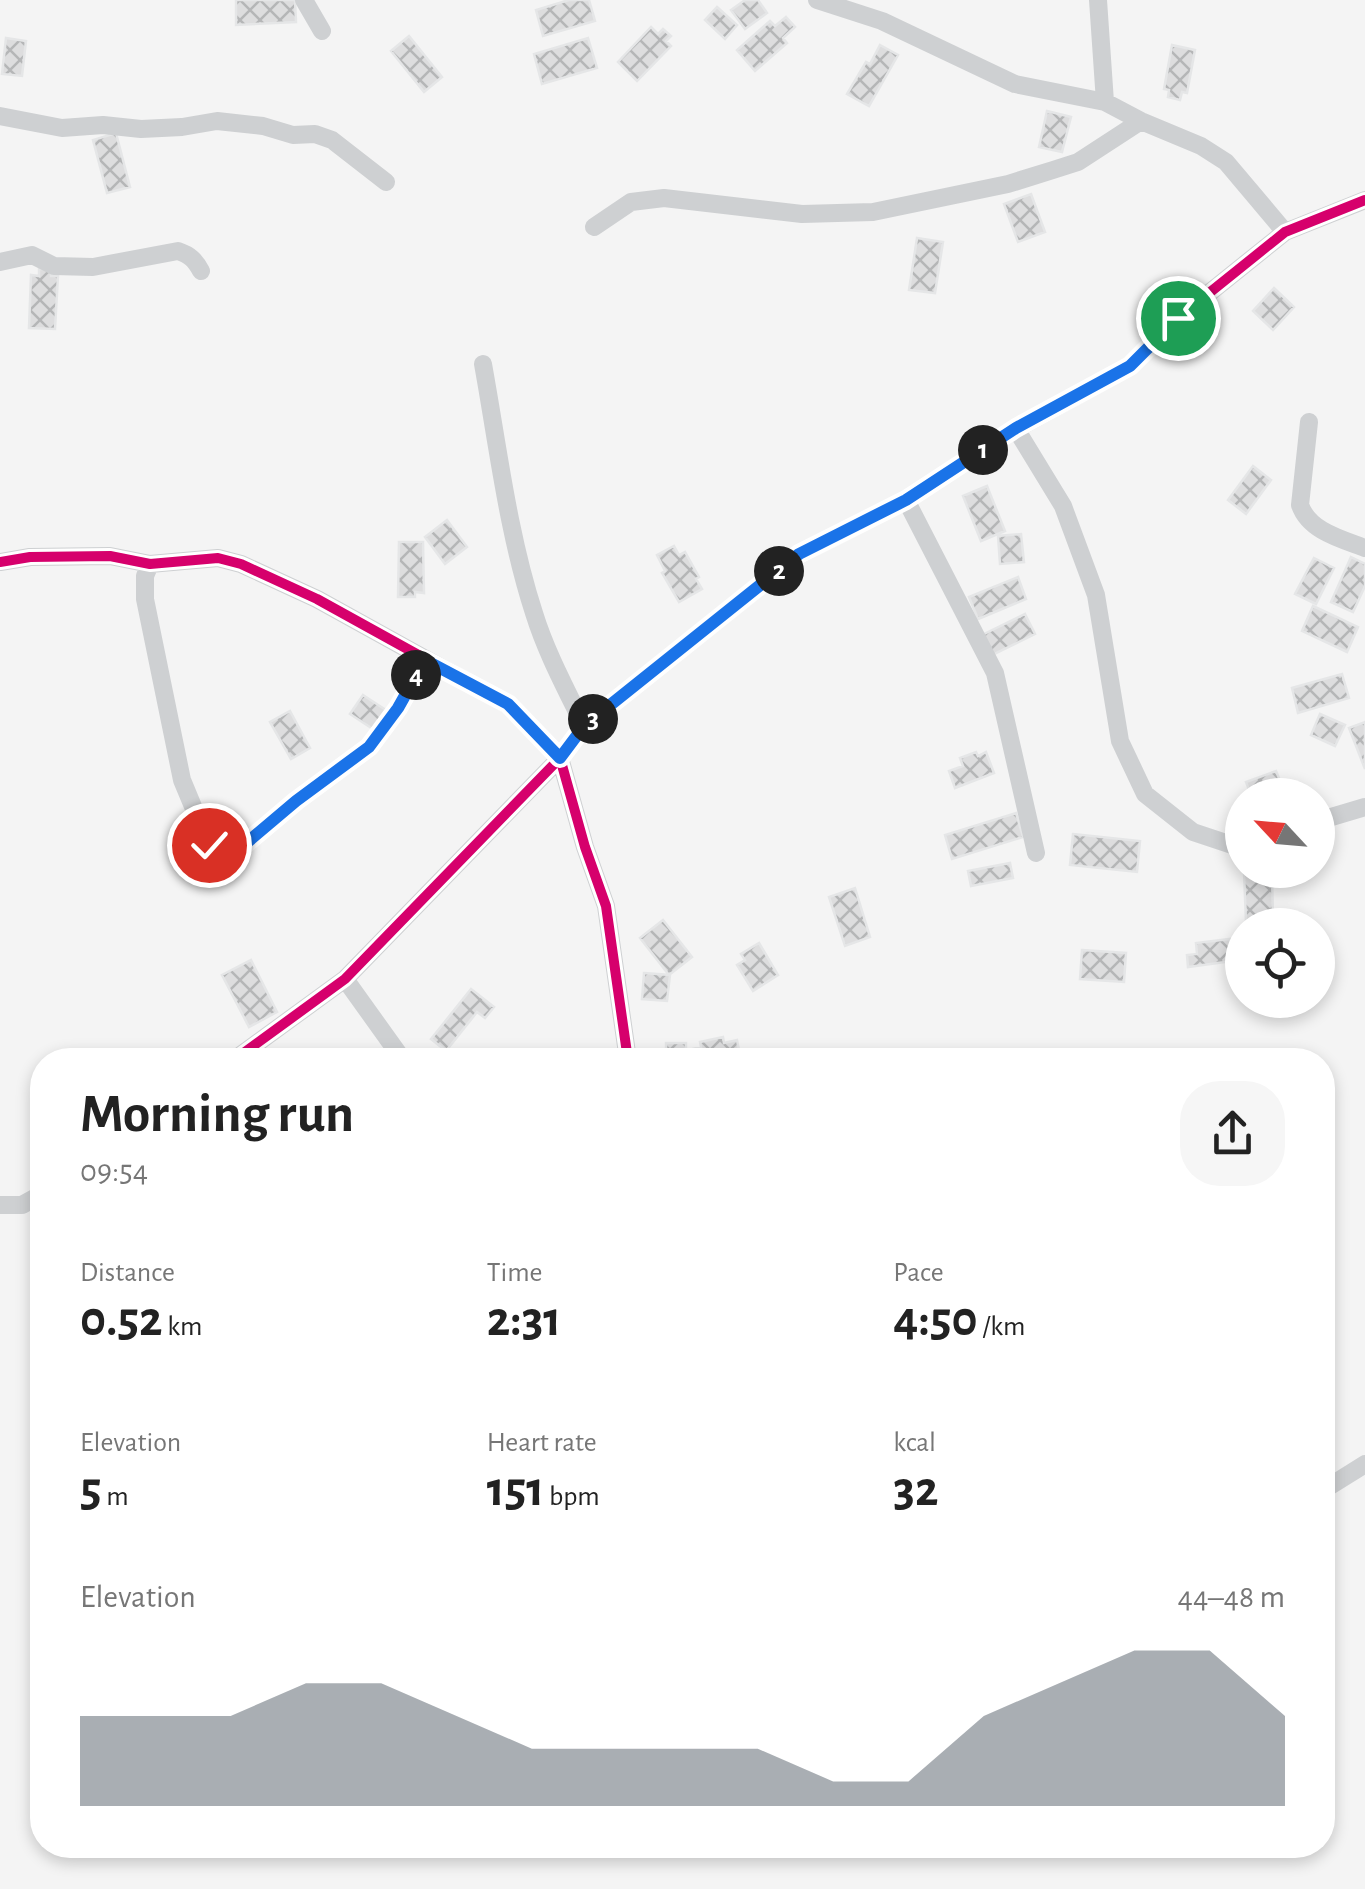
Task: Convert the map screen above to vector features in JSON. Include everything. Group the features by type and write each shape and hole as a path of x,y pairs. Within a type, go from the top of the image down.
{"street":[{"path":"304,0 322,32"},
{"path":"818,0 882,21 1015,84 1105,102 1200,146 1226,162 1285,232"},
{"path":"1098,0 1105,102"},
{"path":"0,116 62,128 182,127 218,120 264,126 292,135 316,134 332,140 386,182"},
{"path":"594,227 631,202 664,198 802,214 873,212 927,202 1008,184 1078,162 1141,121"},
{"path":"250,1048 344,979 560,758 584,726 799,554 906,500 1016,428 1130,366 1178,318 1285,232 1365,200"},
{"path":"0,262 32,255 54,266 93,267 178,252 188,254 201,271"},
{"path":"483,364 512,530 534,615 584,726"},
{"path":"1309,422 1300,505 1304,517 1327,534 1365,548"},
{"path":"1016,428 1063,506 1096,595 1120,741 1145,794 1194,832 1225,843"},
{"path":"906,500 995,673 1036,853"},
{"path":"0,562 110,556 150,564 218,558 242,564 317,599 508,704 560,758 606,906 626,1048"},
{"path":"150,564 145,576 145,600 182,780 209,845 221,854 238,850 369,747 398,708 425,660"},
{"path":"1335,816 1365,807"},
{"path":"344,979 394,1048"},
{"path":"0,1206 30,1201"},
{"path":"1335,1483 1365,1464"}],"building":[{"path":"236,0 295,0 296,22 236,25"},
{"path":"569,0 589,0 595,21 543,36 536,10"},
{"path":"745,0 758,0 767,13 745,29 731,10"},
{"path":"717,7 737,25 725,39 705,20"},
{"path":"786,17 795,27 783,38 787,43 755,71 737,50 770,21 775,26"},
{"path":"651,27 658,34 663,29 671,36 666,41 671,46 637,81 618,62"},
{"path":"409,36 442,77 424,92 391,51"},
{"path":"6,38 26,41 22,76 2,74"},
{"path":"588,38 597,68 542,84 534,54"},
{"path":"880,45 898,55 869,106 847,94"},
{"path":"1172,45 1195,50 1187,93 1182,92 1180,100 1168,97 1169,90 1164,89"},
{"path":"1047,111 1071,117 1062,152 1039,147"},
{"path":"116,133 130,187 107,193 93,140"},
{"path":"1031,194 1045,232 1018,242 1004,204"},
{"path":"917,238 943,242 935,293 909,290"},
{"path":"39,269 51,269 51,276 58,276 55,329 29,328 31,275 39,276"},
{"path":"1274,288 1294,307 1273,330 1253,311"},
{"path":"1253,466 1271,480 1246,514 1228,500"},
{"path":"987,486 1005,531 981,541 963,496"},
{"path":"447,520 467,547 445,564 425,537"},
{"path":"1021,534 1024,562 1000,564 998,536"},
{"path":"399,542 423,542 424,593 415,592 415,597 398,597"},
{"path":"674,546 679,555 685,552 702,589 679,602 662,573 665,571 657,555"},
{"path":"1351,557 1365,564 1365,586 1353,612 1331,602"},
{"path":"1314,558 1334,568 1316,604 1295,594"},
{"path":"1018,577 1026,599 978,619 969,597"},
{"path":"1313,606 1358,627 1347,652 1302,631"},
{"path":"1025,614 1035,634 990,656 980,636"},
{"path":"1342,674 1349,698 1298,713 1292,688"},
{"path":"363,695 392,714 379,733 350,714"},
{"path":"290,711 310,748 291,759 270,722"},
{"path":"1320,714 1345,725 1335,746 1311,735"},
{"path":"1365,722 1365,769 1349,728"},
{"path":"976,752 978,756 986,752 994,773 955,788 949,771 963,766 960,758"},
{"path":"1276,771 1279,778 1257,778"},
{"path":"1016,813 1023,837 952,859 945,835"},
{"path":"1073,834 1140,841 1137,872 1070,865"},
{"path":"1010,863 1013,878 971,886 968,871"},
{"path":"855,888 870,937 845,946 829,897"},
{"path":"1245,888 1272,888 1273,908 1245,908"},
{"path":"663,920 692,957 669,975 640,938"},
{"path":"1225,940 1225,962 1188,967 1187,955 1197,954 1196,943"},
{"path":"759,943 778,975 753,991 737,965 745,960 741,954"},
{"path":"1082,950 1126,953 1124,982 1080,979"},
{"path":"251,960 277,1012 249,1027 222,975"},
{"path":"644,973 670,975 667,1001 642,999"},
{"path":"471,989 494,1007 485,1018 477,1012 448,1048 431,1039"},
{"path":"723,1037 724,1043 737,1040 739,1048 697,1048 701,1047 700,1042"},
{"path":"666,1043 686,1043 686,1048 666,1048"}],"cycle path":[{"path":"250,1048 345,979 560,758 584,726 799,555 906,500 1016,429 1130,366 1178,318 1285,232 1365,200"},
{"path":"0,562 30,557 110,556 150,564 218,558 241,564 317,599 507,704 560,758 606,906 626,1048"}],"route":[{"path":"209,845 221,854 238,850 369,747 398,708 425,660 508,704 560,758 584,726 799,554 906,500 1016,428 1130,366 1178,318"}]}
